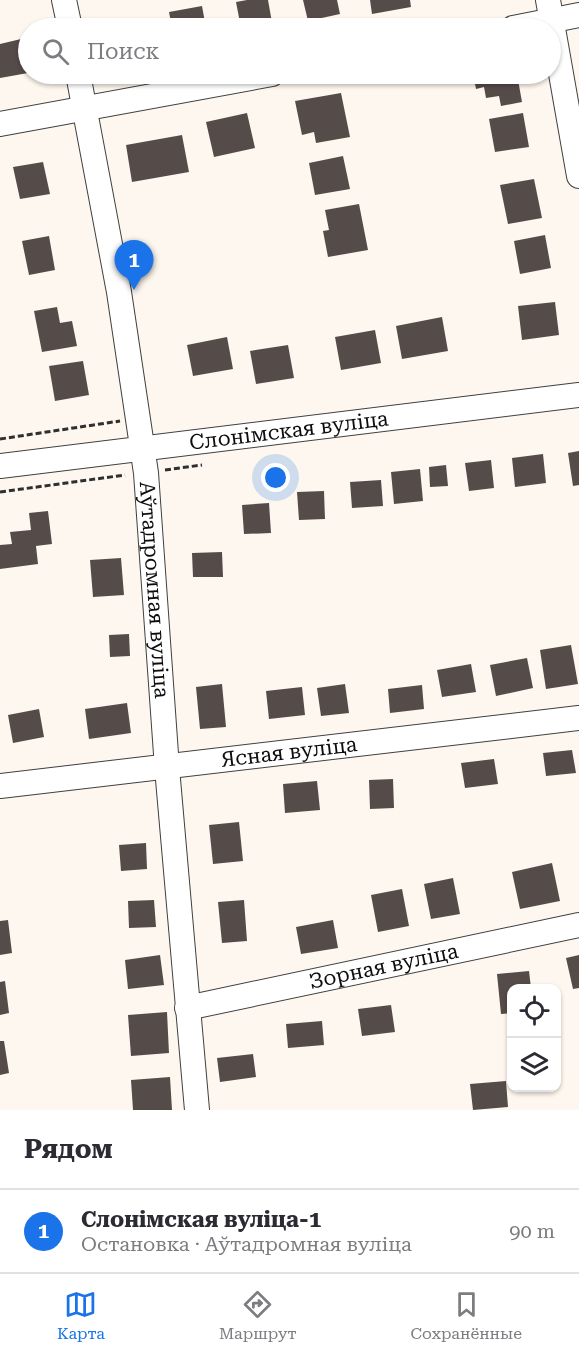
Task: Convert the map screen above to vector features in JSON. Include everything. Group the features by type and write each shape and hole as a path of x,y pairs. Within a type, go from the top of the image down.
{"street":[{"path":"64,0 68,18"},
{"path":"534,18 549,11 579,15"},
{"path":"561,77 579,176"},
{"name":"Аўтадромная вуліца","path":"80,84 139,417 146,473 167,768 197,1110"},
{"path":"0,124 217,84"},
{"name":"Слонімская вуліца","path":"0,466 579,395"},
{"name":"Ясная вуліца","path":"0,786 579,718"},
{"name":"Зорная вуліца","path":"187,1008 579,925"}],"path":[{"path":"0,439 139,417"},
{"path":"0,492 201,465"}],"building":[{"path":"268,0 271,18 239,18 236,2"},
{"path":"303,0 337,0 340,14 307,18"},
{"path":"370,0 410,0 411,7 372,14"},
{"path":"202,6 204,18 170,18 169,12"},
{"path":"18,40 18,75 0,78 0,44"},
{"path":"475,84 519,84 522,102 501,106 499,96 486,98 484,87 476,89"},
{"path":"341,93 350,137 316,143 314,132 302,135 295,101"},
{"path":"247,113 255,148 214,157 206,122"},
{"path":"523,113 529,147 495,152 489,119"},
{"path":"182,135 189,172 132,182 126,145"},
{"path":"343,156 350,189 315,195 309,163"},
{"path":"43,162 50,194 20,199 13,167"},
{"path":"534,179 542,218 508,224 500,185"},
{"path":"359,204 368,250 328,257 323,231 329,230 325,210"},
{"path":"545,235 551,268 520,274 514,241"},
{"path":"49,236 55,270 29,275 22,241"},
{"path":"555,302 559,335 522,340 518,306"},
{"path":"57,307 60,323 72,321 77,346 42,352 34,311"},
{"path":"442,317 448,351 402,359 396,326"},
{"path":"375,330 381,363 341,370 335,337"},
{"path":"227,337 233,369 193,376 187,345"},
{"path":"288,345 294,378 256,384 250,351"},
{"path":"83,361 89,395 55,401 49,366"},
{"path":"579,451 579,485 573,486 568,453"},
{"path":"543,454 546,483 515,487 512,458"},
{"path":"491,460 494,488 469,491 465,463"},
{"path":"446,465 448,486 430,487 429,467"},
{"path":"420,469 423,501 394,504 391,472"},
{"path":"381,480 383,506 352,508 350,482"},
{"path":"324,491 325,519 299,520 297,492"},
{"path":"269,503 271,533 244,534 242,505"},
{"path":"48,511 52,544 36,546 38,564 0,569 0,545 12,544 10,532 31,530 29,513"},
{"path":"222,552 223,577 193,577 192,553"},
{"path":"121,558 124,595 93,597 90,560"},
{"path":"129,634 130,656 110,657 109,635"},
{"path":"571,645 578,684 546,689 540,650"},
{"path":"527,658 533,688 496,696 490,665"},
{"path":"471,664 476,692 442,697 437,670"},
{"path":"222,684 226,727 200,729 196,687"},
{"path":"345,684 349,713 321,716 317,688"},
{"path":"422,685 424,709 390,713 388,689"},
{"path":"302,687 305,715 269,719 266,691"},
{"path":"127,703 131,733 89,739 85,709"},
{"path":"39,709 44,737 13,743 8,715"},
{"path":"572,750 576,773 546,776 543,753"},
{"path":"494,759 498,784 465,788 461,763"},
{"path":"393,779 394,808 370,809 369,780"},
{"path":"317,781 320,810 285,813 283,784"},
{"path":"239,822 243,861 213,864 209,825"},
{"path":"146,843 147,869 121,871 119,845"},
{"path":"552,863 560,901 520,909 512,872"},
{"path":"453,878 460,914 431,919 424,884"},
{"path":"402,889 409,926 378,932 371,895"},
{"path":"154,900 156,927 129,928 128,901"},
{"path":"244,900 247,941 222,943 218,902"},
{"path":"8,920 12,953 0,955 0,921"},
{"path":"333,920 338,948 301,954 296,927"},
{"path":"160,955 164,985 128,989 125,960"},
{"path":"579,955 579,988 573,989 566,958"},
{"path":"529,971 531,984 507,984 507,1013 501,1014 497,974"},
{"path":"5,981 9,1013 0,1015 0,982"},
{"path":"391,1005 395,1032 362,1036 358,1009"},
{"path":"167,1012 169,1053 131,1056 128,1015"},
{"path":"322,1021 324,1045 288,1048 286,1024"},
{"path":"0,1041 4,1041 9,1073 0,1075"},
{"path":"253,1054 256,1077 220,1082 217,1058"},
{"path":"170,1077 172,1110 133,1110 131,1080"},
{"path":"506,1081 508,1107 473,1110 470,1084"}],"place":[{"name":"Слонімская вуліца-1","path":"134,290"}]}
